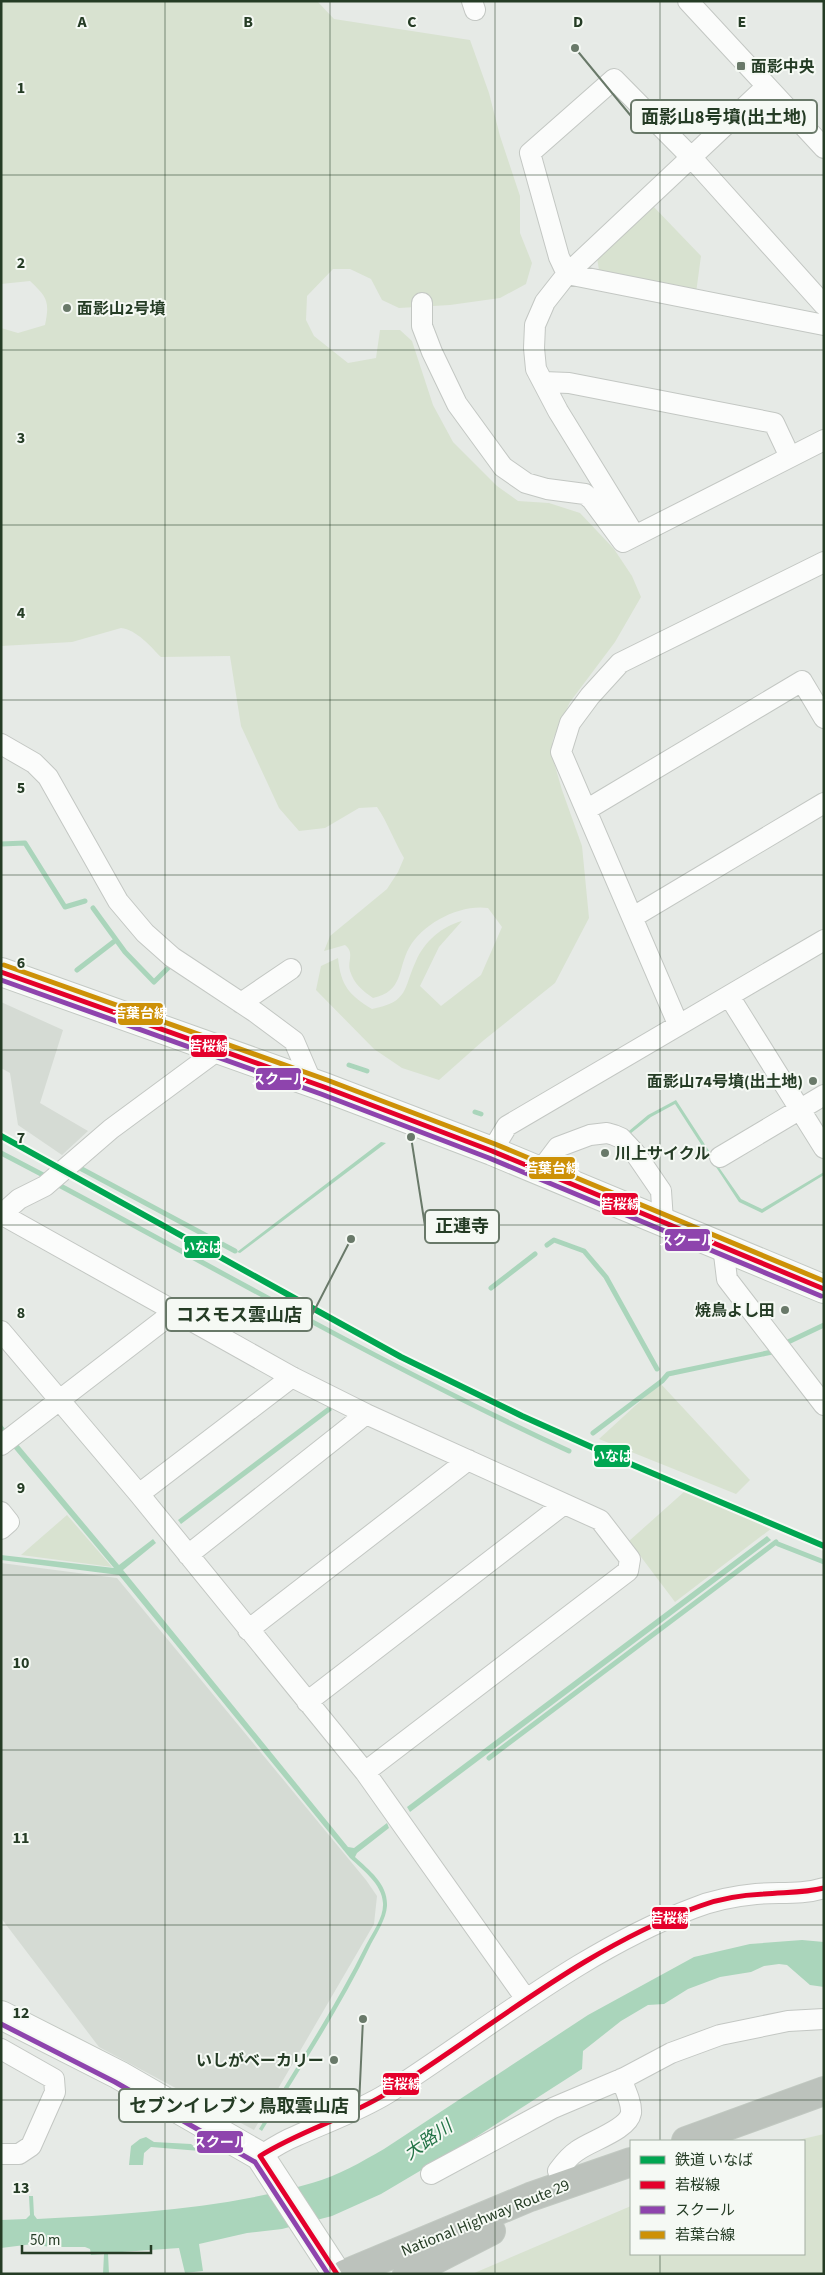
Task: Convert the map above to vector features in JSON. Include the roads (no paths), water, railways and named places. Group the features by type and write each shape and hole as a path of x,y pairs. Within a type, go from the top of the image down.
{"highway":[{"path":"689,2140 824,2091"},
{"name":"National Highway Route 29","path":"345,2274 530,2197 629,2162"},
{"name":"National Highway Route 29","path":"407,2274 629,2162"}],"main road":[{"path":"1,972 312,1083 492,1151 723,1246 824,1290"},
{"path":"1,2015 119,2075 260,2156 337,2274"}],"street":[{"path":"688,1 824,148"},
{"path":"567,274 559,258 530,153 614,78 691,157 824,305"},
{"path":"635,536 558,410 536,369 534,348 536,325 544,302 567,274 766,87"},
{"path":"567,274 824,325"},
{"path":"422,303 422,326 432,352 457,404 503,467 526,482 547,489 585,494 592,500 623,542 824,440"},
{"path":"543,382 569,383 774,423 790,457"},
{"path":"678,1024 561,752 570,723 590,696 620,664 824,562"},
{"path":"586,810 802,681 824,718"},
{"path":"1,744 33,762 48,777 118,901 145,933 172,957 241,1002 294,1041 312,1083"},
{"path":"633,917 824,803"},
{"path":"492,1151 507,1126 824,940"},
{"path":"241,1002 291,969"},
{"path":"729,996 824,1148"},
{"path":"218,1050 111,1129 45,1186 18,1200 2,1214 292,1377 366,1414 600,1520 630,1559 628,1572 364,1772"},
{"path":"720,1157 824,1095"},
{"path":"540,1171 558,1147 590,1135 607,1133 614,1135 621,1138 635,1153 661,1191 663,1221"},
{"path":"723,1246 727,1279 824,1405"},
{"path":"1,1445 174,1312"},
{"path":"1,1331 139,1494 364,1772 526,1999"},
{"path":"139,1494 292,1377"},
{"path":"188,1555 366,1414"},
{"path":"248,1630 468,1460"},
{"path":"307,1702 564,1504"},
{"path":"1,1512 9,1522 1,1529"},
{"path":"260,2156 295,2136 334,2121 386,2094 526,1999 607,1949 652,1926 695,1907 740,1896 814,1891 824,1888"},
{"path":"431,2174 553,2108 621,2079 670,2053 720,2035 788,2021 824,2019"},
{"path":"1,2050 54,2079 56,2092 31,2146 19,2154 1,2154"},
{"path":"558,2171 578,2150 620,2127 628,2120 631,2113 630,2105 621,2079"}],"water":[{"path":"676,1100 711,1154 708,1155 675,1104 651,1117 625,1138 623,1136 648,1115"},
{"path":"381,1142 386,1143 240,1253 237,1252"},
{"path":"718,1166 741,1199 762,1209 824,1172 824,1175 762,1213 739,1202 716,1167"},
{"path":"329,1406 332,1410 181,1524 178,1520"},
{"path":"1,1424 119,1565 153,1539 156,1543 123,1570 348,1847 354,1848 387,1823 389,1828 357,1853 355,1857 377,1878 385,1891 387,1906 383,1921 333,2016 262,2131 259,2129 328,2015 378,1924 383,1908 382,1896 376,1884 350,1858 119,1575 1,1560 1,1555 114,1568 1,1433"},
{"path":"767,1536 771,1540 410,1812 407,1807"},
{"name":"大路川","path":"802,1940 824,1942 824,1987 810,1985 787,1965 779,1964 764,1966 751,1972 720,1977 688,1989 664,2004 648,2005 621,2021 583,2051 582,2069 462,2146 381,2194 332,2216 282,2229 247,2233 199,2244 203,2271 185,2273 179,2248 108,2253 109,2274 103,2274 104,2254 91,2255 90,2249 85,2247 50,2247 33,2244 1,2248 1,2220 26,2219 30,2215 29,2196 33,2196 34,2215 37,2219 106,2215 176,2209 244,2199 278,2192 331,2177 384,2149 588,2015 694,1957 750,1944"},
{"path":"146,2137 154,2142 191,2144 200,2151 151,2147 144,2153 143,2165 129,2165 131,2146"}],"waterway":[{"path":"1,844 25,843 65,907 85,901"},
{"path":"93,908 125,952 154,982 168,968"},
{"path":"77,970 116,940"},
{"path":"349,1065 367,1071"},
{"path":"475,1112 481,1114"},
{"path":"1,1153 45,1176"},
{"path":"78,1167 235,1251"},
{"path":"55,1183 374,1355 569,1451"},
{"path":"547,1245 554,1240 584,1251 606,1277 657,1369"},
{"path":"491,1288 535,1254"},
{"path":"786,1343 824,1325"},
{"path":"593,1433 662,1381 668,1374 772,1352"},
{"path":"489,1758 776,1542"},
{"path":"778,1544 824,1562"}],"rail line":[{"name":"いなば","path":"1,1136 401,1357 522,1416 607,1454 824,1546"}],"place":[{"name":"面影山8号墳(出土地)","path":"575,48"},
{"name":"面影中央","path":"741,66"},
{"name":"面影山2号墳","path":"67,308"},
{"name":"面影山74号墳(出土地)","path":"813,1081"},
{"name":"正連寺","path":"411,1137"},
{"name":"川上サイクル","path":"605,1153"},
{"name":"コスモス雲山店","path":"351,1239"},
{"name":"焼鳥よし田","path":"785,1310"},
{"name":"セブンイレブン 鳥取雲山店","path":"363,2019"},
{"name":"いしがベーカリー","path":"334,2060"}]}
